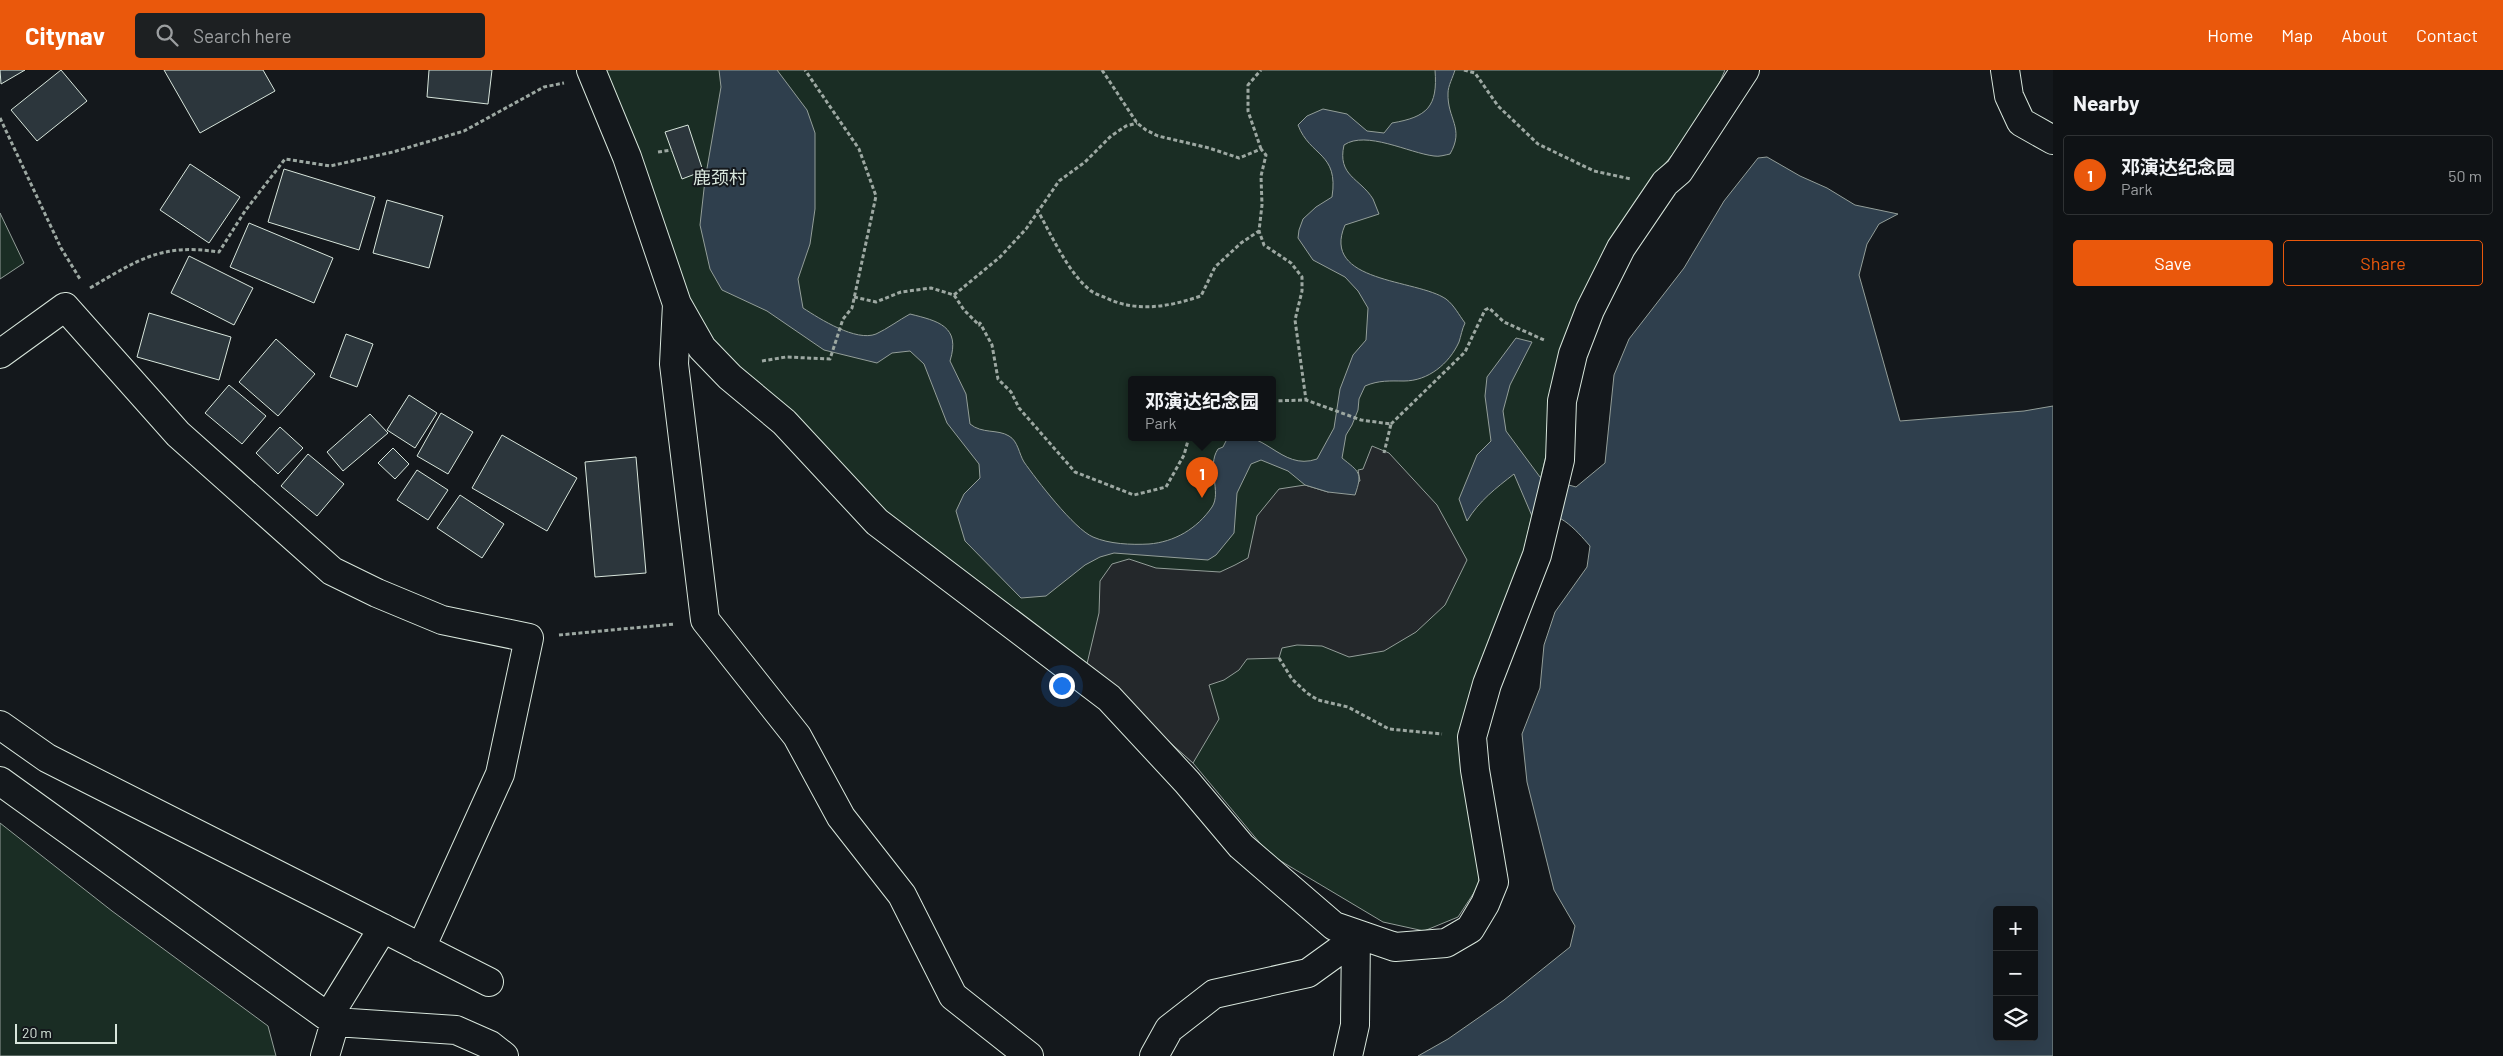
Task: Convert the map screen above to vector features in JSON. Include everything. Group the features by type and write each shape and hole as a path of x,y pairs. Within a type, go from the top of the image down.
{"street":[{"path":"593,74 627,157 677,304 702,348 730,376 784,422 877,522 1109,698 1187,782 1241,846 1334,926 1395,947 1446,943 1470,929 1485,904 1494,882 1472,737 1487,684 1537,555 1560,460 1562,401 1573,354 1590,310 1621,248 1665,183 1679,171 1745,70"},
{"path":"2005,70 2009,96 2022,122 2053,140"},
{"path":"677,304 674,364 706,620 797,736 841,817 902,895 954,996 1029,1056"},
{"path":"0,354 65,307 178,434 332,570 377,593 442,620 529,638 500,774 421,948"},
{"path":"0,725 48,758 489,982"},
{"path":"0,781 332,1020 456,1030 490,1045 504,1056"},
{"path":"325,1056 332,1020 383,928"},
{"path":"1154,1056 1170,1029 1214,994 1308,973 1344,947 1356,934"},
{"path":"1348,1056 1356,1025 1356,934"}],"path":[{"path":"730,376 764,361 786,357 830,359 843,319 852,308 876,196 859,149 805,70"},
{"path":"1102,70 1137,122 1158,136 1209,148 1239,158 1261,149"},
{"path":"1262,70 1248,85 1248,111 1261,149 1266,155 1261,176 1262,205 1259,230 1264,245 1291,263 1302,277 1302,291 1295,320 1306,400"},
{"path":"1464,70 1475,72 1498,106 1538,144 1594,171 1637,180 1665,183"},
{"path":"65,307 86,290 141,258 169,250 219,252 245,211 285,159 330,166 392,152 464,131 544,87 593,74"},
{"path":"0,118 61,248 86,290"},
{"path":"954,295 1000,257 1026,229 1037,209 1059,181 1085,162 1111,136 1126,126 1137,122"},
{"path":"1037,209 1066,261 1090,290 1120,305 1154,308 1180,303 1201,296 1215,267 1241,242 1259,230"},
{"path":"854,296 876,302 900,292 931,288 954,295 964,310 979,325 980,323 992,344 998,379 1011,392 1020,408 1075,472 1134,495 1166,487 1184,455 1188,441"},
{"path":"1384,453 1391,424 1465,352 1485,310 1489,308 1504,322 1573,354"},
{"path":"1276,401 1306,400 1361,420 1391,424"},
{"path":"529,638 706,620"},
{"path":"1279,658 1292,679 1306,693 1318,700 1348,707 1389,729 1472,737"}],"green space":[{"path":"591,70 1725,70 1707,112 1664,165 1597,273 1547,451 1516,584 1465,724 1464,789 1478,840 1479,885 1458,917 1424,931 1383,922 1269,854 1193,763 1058,643 906,530 847,481 700,331"},
{"path":"0,213 24,263 0,279"},
{"path":"0,823 112,911 268,1026 276,1056 0,1056"}],"shaded area":[{"path":"1372,446 1389,453 1437,505 1467,560 1445,605 1416,632 1384,651 1349,657 1322,646 1297,645 1282,648 1279,658 1247,659 1239,670 1224,680 1209,685 1219,719 1193,763 1086,668 1099,613 1100,581 1112,564 1129,559 1156,568 1220,572 1235,565 1248,558 1257,516 1279,489 1305,485 1328,492 1360,481 1358,470 1363,469"}],"water":[{"path":"719,70 777,70 807,110 815,133 815,209 810,244 798,279 803,308 838,328 859,335 868,336 876,334 910,314 930,319 945,327 950,333 952,340 953,349 950,361 966,394 970,424 980,429 1005,434 1012,438 1024,462 1037,480 1076,524 1093,537 1120,543 1149,544 1176,537 1192,528 1206,515 1215,501 1213,464 1218,449 1223,447 1226,441 1258,441 1293,459 1304,461 1317,459 1334,428 1340,389 1353,355 1366,340 1368,308 1358,291 1345,277 1313,260 1298,238 1303,219 1316,207 1332,197 1333,182 1327,163 1309,143 1298,125 1307,116 1323,109 1347,114 1367,131 1384,133 1392,123 1414,117 1428,108 1434,93 1435,70 1455,70 1448,93 1448,102 1456,130 1454,145 1450,154 1434,156 1376,141 1353,141 1344,145 1344,164 1347,170 1368,192 1379,214 1345,225 1341,244 1346,258 1358,269 1375,276 1432,292 1446,299 1465,323 1459,342 1444,364 1421,378 1380,382 1365,386 1359,399 1358,410 1346,435 1342,458 1358,473 1359,481 1355,495 1328,492 1305,485 1288,471 1261,460 1251,464 1237,493 1234,533 1216,555 1208,560 1114,553 1100,557 1085,565 1046,596 1021,598 965,541 956,511 964,494 980,478 979,464 947,423 924,364 910,351 892,353 877,363 824,350 767,311 722,290 710,269 700,225 705,180 721,87"},
{"path":"1767,157 1800,176 1827,188 1855,205 1898,214 1879,224 1867,244 1859,275 1900,421 2024,411 2053,406 2053,1056 1418,1056 1448,1039 1504,1000 1570,947 1575,926 1554,890 1527,782 1522,734 1540,688 1544,645 1555,612 1587,567 1590,546 1565,521 1549,514 1532,516 1514,474 1482,501 1467,521 1459,499 1477,455 1491,441 1485,396 1487,377 1516,338 1532,342 1510,385 1503,411 1506,431 1540,477 1576,487 1605,463 1614,375 1629,339 1684,268 1724,201 1758,158"}],"building":[{"path":"0,70 25,70 1,84"},
{"path":"61,70 87,101 37,141 11,110"},
{"path":"164,70 263,70 275,91 200,133"},
{"path":"429,70 492,70 488,104 427,97"},
{"path":"688,125 703,171 682,179 665,132"},
{"path":"190,164 240,197 209,243 160,210"},
{"path":"284,169 375,197 359,250 268,222"},
{"path":"387,200 443,216 429,268 373,253"},
{"path":"249,223 333,258 314,303 230,267"},
{"path":"189,256 253,288 234,325 171,293"},
{"path":"149,313 231,337 219,380 137,357"},
{"path":"346,334 373,344 357,387 330,377"},
{"path":"276,339 315,374 278,416 239,382"},
{"path":"229,385 266,416 242,444 205,413"},
{"path":"409,395 437,413 415,448 387,430"},
{"path":"441,413 473,432 448,474 417,456"},
{"path":"370,414 388,433 343,471 327,452"},
{"path":"280,427 303,448 278,474 256,453"},
{"path":"502,435 577,478 547,531 472,488"},
{"path":"393,448 409,464 395,479 378,463"},
{"path":"308,454 344,484 317,516 281,486"},
{"path":"636,457 646,573 595,577 585,462"},
{"path":"417,470 448,490 428,520 397,500"},
{"path":"460,495 504,524 482,558 437,528"}],"place":[{"name":"邓演达纪念园","path":"1202,498"}],"district":[{"name":"鹿颈村","path":"720,177"}]}
